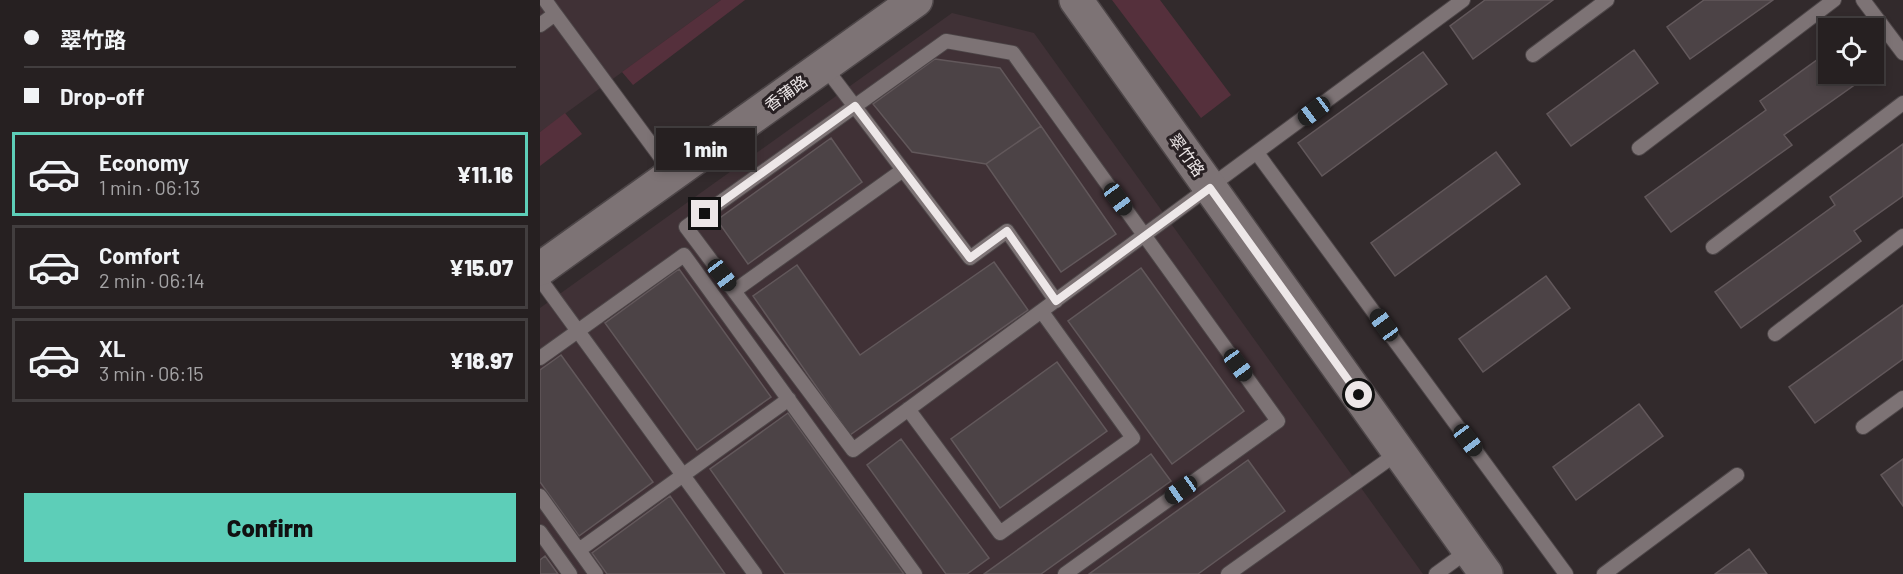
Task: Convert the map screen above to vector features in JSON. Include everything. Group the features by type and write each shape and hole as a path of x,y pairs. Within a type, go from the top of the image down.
{"street":[{"name":"香蒲路","path":"540,269 916,0"},
{"name":"翠竹路","path":"1076,0 1478,562"}],"lane":[{"path":"545,0 674,174"},
{"path":"1065,574 1278,421 1145,236 1012,53 946,41 686,227 853,450 1042,312 1056,301 1145,236 1210,188 1463,0"},
{"path":"1533,55 1607,0"},
{"path":"1639,147 1834,0"},
{"path":"1863,0 1903,53"},
{"path":"540,25 555,14"},
{"path":"824,66 970,258 1007,231 1056,301"},
{"path":"1713,248 1903,103"},
{"path":"1257,153 1566,574"},
{"path":"734,291 903,170"},
{"path":"1774,334 1903,236"},
{"path":"540,358 684,255 915,574"},
{"path":"540,279 755,574"},
{"path":"908,409 1000,533 1133,438 1042,312"},
{"path":"1863,427 1903,398"},
{"path":"579,550 789,399"},
{"path":"1228,574 1399,452"},
{"path":"1604,574 1737,475"},
{"path":"540,496 596,574"},
{"path":"540,532 570,574"},
{"path":"1436,574 1478,562"}],"shaded area":[{"path":"540,0 721,0 540,132"},
{"path":"721,0 745,0 633,85 622,72"},
{"path":"1112,0 1160,0 1231,95 1201,118"},
{"path":"952,13 1034,33 1423,574 540,574 540,308"},
{"path":"565,113 582,134 540,166 540,132"}],"building":[{"path":"1485,0 1553,0 1473,59 1450,26"},
{"path":"1704,0 1773,0 1690,59 1667,27"},
{"path":"1634,50 1658,83 1571,146 1547,114"},
{"path":"1423,52 1447,84 1322,176 1298,143"},
{"path":"935,59 1000,68 1041,126 986,164 912,152 873,104"},
{"path":"1818,59 1818,84 1856,84 1784,135 1792,145 1671,232 1645,197 1766,110 1760,101"},
{"path":"1041,126 1116,234 1061,272 986,164"},
{"path":"831,138 862,182 748,264 717,220"},
{"path":"1903,144 1903,196 1854,231 1861,241 1741,328 1715,292 1835,205 1830,197"},
{"path":"1496,152 1520,184 1395,276 1371,243"},
{"path":"994,262 1028,310 850,435 753,296 797,265 860,355"},
{"path":"1141,268 1244,411 1172,464 1068,321"},
{"path":"679,269 771,397 697,450 605,323"},
{"path":"1546,276 1570,308 1483,372 1459,339"},
{"path":"1903,305 1903,359 1815,423 1789,387"},
{"path":"561,355 653,482 579,536 540,482 540,370"},
{"path":"1057,362 1107,431 1000,508 951,439"},
{"path":"1639,404 1663,436 1576,500 1553,467"},
{"path":"788,413 904,574 785,574 710,469"},
{"path":"901,439 989,558 967,574 946,574 867,465"},
{"path":"1151,454 1171,481 1041,574 984,574"},
{"path":"1903,459 1903,506 1881,475"},
{"path":"1248,460 1285,511 1198,574 1089,574"},
{"path":"670,496 725,574 607,574 592,553"},
{"path":"1749,549 1767,574 1715,574"},
{"path":"545,556 558,574 540,574 540,560"}],"route":[{"path":"705,214 855,106 970,258 1007,231 1056,301 1210,188 1359,395"}]}
